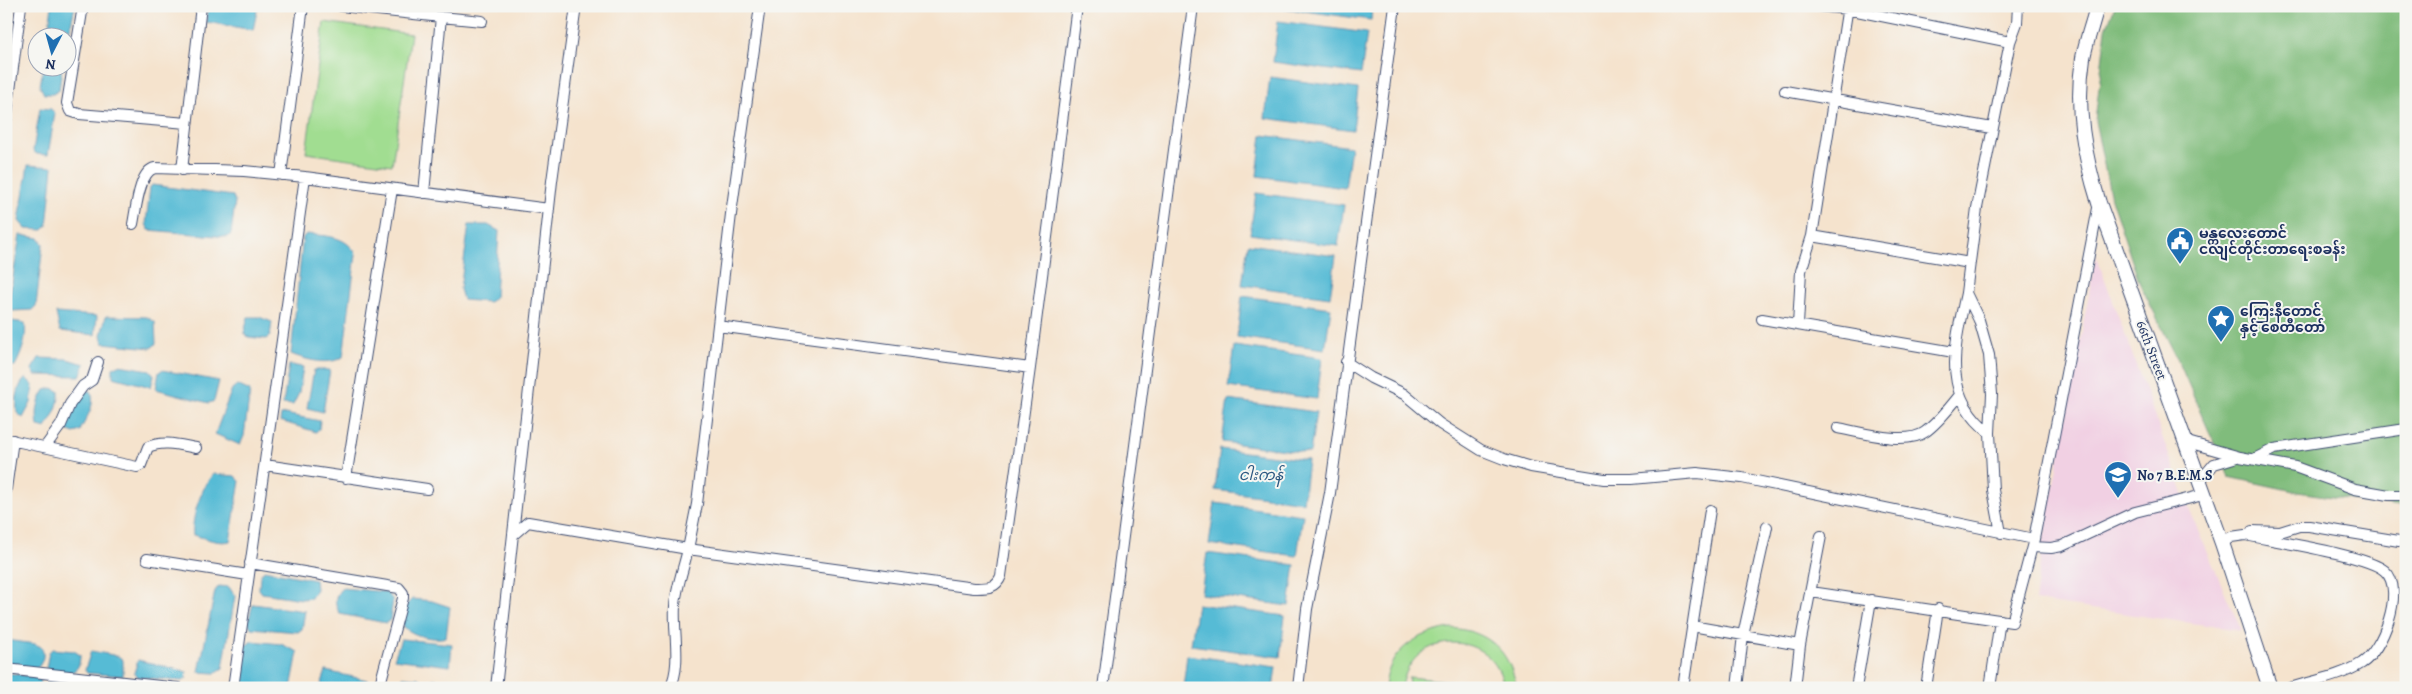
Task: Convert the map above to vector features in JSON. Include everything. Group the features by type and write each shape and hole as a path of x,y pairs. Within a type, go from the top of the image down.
{"street":[{"path":"6,121 21,6"},
{"path":"83,6 67,102 70,111 79,114 187,123"},
{"path":"182,170 201,6"},
{"path":"281,175 302,6"},
{"path":"341,6 482,21"},
{"path":"496,688 549,210 576,6"},
{"path":"670,688 674,679 675,605 696,504 731,214 760,6"},
{"path":"513,535 528,522 688,549 974,588 991,588 998,582 1001,576 1030,368 1077,6"},
{"path":"1103,688 1193,6"},
{"path":"1298,688 1307,609 1330,493 1395,6"},
{"path":"1818,6 1848,8 2010,42"},
{"path":"1990,433 1976,422 1960,395 1954,352 1966,293 1977,208 2010,42 2017,23 2018,6"},
{"name":"66th Street","path":"2098,6 2084,57 2080,100 2085,153 2099,202 2222,543 2270,688"},
{"path":"1798,325 1801,271 1812,236 1835,100 1848,8"},
{"path":"424,193 441,17"},
{"path":"1785,91 1992,128"},
{"path":"133,224 144,175 154,168 244,171 305,177 549,210"},
{"path":"233,688 305,177"},
{"path":"346,478 392,188"},
{"path":"1811,592 1938,609 2012,622 2033,543 2099,202"},
{"path":"1812,236 1970,263"},
{"path":"1966,293 1981,327 1989,355 1992,394 1990,433 1994,490 2001,533"},
{"path":"1762,319 1954,352"},
{"path":"718,326 1030,368"},
{"path":"45,447 61,425 70,404 83,386 92,380 98,362"},
{"path":"1346,362 1371,378 1404,394 1440,424 1481,450 1531,467 1604,479 1632,479 1697,473 1718,474 2001,533 2051,548 2062,546 2134,512 2202,489 2214,464 2240,456"},
{"path":"1838,428 1901,439 1924,434 1940,420 1960,395"},
{"path":"2254,458 2274,449 2406,429"},
{"path":"6,489 10,439 137,467 141,465 148,446 154,444 175,444 196,448"},
{"path":"2184,441 2240,456 2295,467 2355,489 2389,495 2406,495"},
{"path":"265,465 427,489"},
{"path":"1683,688 1710,510"},
{"path":"2245,535 2252,531 2280,532 2299,526 2309,526 2399,541"},
{"path":"1737,688 1743,636 1766,527"},
{"path":"2222,543 2231,537 2245,535 2364,561 2384,570 2390,577 2392,610 2372,657 2349,669 2290,688"},
{"path":"1795,688 1800,646 1821,536"},
{"path":"147,559 248,575"},
{"path":"250,563 400,588 404,593 403,598 379,688"},
{"path":"1856,688 1871,600"},
{"path":"1926,688 1938,609"},
{"path":"1990,688 2000,620"},
{"path":"1692,626 1800,646"},
{"path":"6,669 178,688"}],"shaded area":[{"path":"2096,255 2186,502 2241,630 2035,601 2042,548"}],"green space":[{"path":"2115,6 2406,6 2406,508 2298,492 2229,477 2178,360 2139,282 2111,198 2095,121 2106,29"},
{"path":"324,22 411,34 392,165 306,153"},
{"path":"1450,628 1476,633 1495,645 1509,663 1517,688 1504,688 1498,669 1486,655 1470,646 1453,643 1436,646 1420,654 1408,668 1402,688 1385,688 1387,675 1392,663 1406,646 1426,635"},
{"path":"1409,677 1497,686 1496,688 1408,688"}],"water":[{"path":"52,6 75,6 70,28 49,28"},
{"path":"208,6 258,6 253,30 206,22"},
{"path":"1283,6 1372,6 1371,20 1282,8"},
{"path":"1278,21 1367,33 1361,74 1273,62"},
{"path":"1270,77 1358,89 1353,130 1265,118"},
{"path":"41,78 61,78 59,90 53,94 44,94 40,86"},
{"path":"40,108 51,109 55,113 48,155 37,154 33,151"},
{"path":"1262,135 1351,147 1345,188 1257,176"},
{"path":"28,165 53,167 47,226 43,230 26,229 19,221"},
{"path":"152,185 233,196 235,202 231,234 228,237 149,230 146,224 150,187"},
{"path":"1256,193 1344,205 1338,246 1250,234"},
{"path":"469,225 488,225 499,231 495,297 489,302 463,300 460,289"},
{"path":"306,234 328,236 341,240 347,243 356,254 343,357 337,360 324,362 291,354 303,237"},
{"path":"20,235 39,238 43,244 36,306 32,310 12,311 8,307"},
{"path":"1248,244 1336,256 1330,297 1242,285"},
{"path":"1242,296 1331,308 1325,349 1237,337"},
{"path":"56,313 97,316 95,335 60,331"},
{"path":"106,316 147,317 155,322 156,344 151,348 103,343 101,335"},
{"path":"248,317 259,317 272,322 270,336 266,339 248,337 244,333"},
{"path":"12,321 25,323 25,340 15,366 6,366 7,343"},
{"path":"1234,346 1322,358 1317,399 1228,387"},
{"path":"39,358 67,359 85,364 80,376 35,375 32,369"},
{"path":"119,365 150,370 154,375 151,387 113,377 113,368"},
{"path":"289,365 303,367 299,393 293,405 283,404"},
{"path":"162,370 219,381 214,401 209,403 156,389 159,372"},
{"path":"314,370 330,370 323,412 307,408"},
{"path":"26,378 33,385 31,403 23,418 17,413 17,399 18,389"},
{"path":"237,385 250,391 244,436 240,445 215,434 232,389"},
{"path":"52,388 59,391 56,410 46,428 38,426 37,411 40,399 45,390"},
{"path":"84,390 90,391 92,395 92,406 80,431 74,433 66,430 70,414"},
{"name":"ငါးကန်","path":"1228,400 1316,412 1310,453 1222,442"},
{"path":"285,414 320,421 319,429 316,432 280,421 281,415"},
{"name":"ငါးကန်","path":"1220,449 1308,460 1303,502 1215,490"},
{"path":"213,474 235,476 240,481 230,541 216,541 193,535 198,503 205,486"},
{"name":"ငါးကန်","path":"1215,503 1303,515 1297,556 1209,544"},
{"path":"1207,553 1295,565 1289,606 1201,594"},
{"path":"264,570 315,580 316,589 311,598 302,599 262,593 259,589 260,576"},
{"path":"219,586 229,587 235,596 223,668 215,673 199,672 215,591"},
{"path":"342,588 386,592 393,600 390,620 386,623 340,614 336,600 337,594"},
{"path":"412,599 432,601 450,607 446,637 421,636 404,627 401,623 404,607"},
{"path":"253,604 305,611 302,629 298,632 251,628 248,622"},
{"path":"1197,604 1285,616 1280,657 1191,645"},
{"path":"401,639 452,644 450,666 394,659"},
{"path":"6,640 35,644 41,647 43,656 40,665 35,670 6,665"},
{"path":"252,641 281,644 298,652 291,688 239,683 245,646"},
{"path":"52,649 74,651 80,655 76,670 55,672 46,668 49,652"},
{"path":"91,651 118,656 123,660 123,676 87,673 85,670"},
{"path":"1187,655 1276,667 1273,688 1183,688"},
{"path":"138,660 187,672 186,679 182,681 138,677 134,673"},
{"path":"326,671 367,680 367,688 320,688"},
{"path":"6,673 38,677 41,681 39,688 6,688"},
{"path":"403,677 418,678 423,682 422,688 400,688"},
{"path":"431,680 451,682 450,688 430,688"},
{"path":"49,681 72,683 74,688 45,688"}],"railway":[{"path":"6,40 11,6"}],"place":[{"name":"မန္တလေးတောင် ငလျင်တိုင်းတာရေးစခန်း","path":"2180,265"},
{"name":"ကြေးနီတောင် နှင့် စေတီတော်","path":"2221,343"},
{"name":"No 7 B.E.M.S","path":"2118,499"}]}
